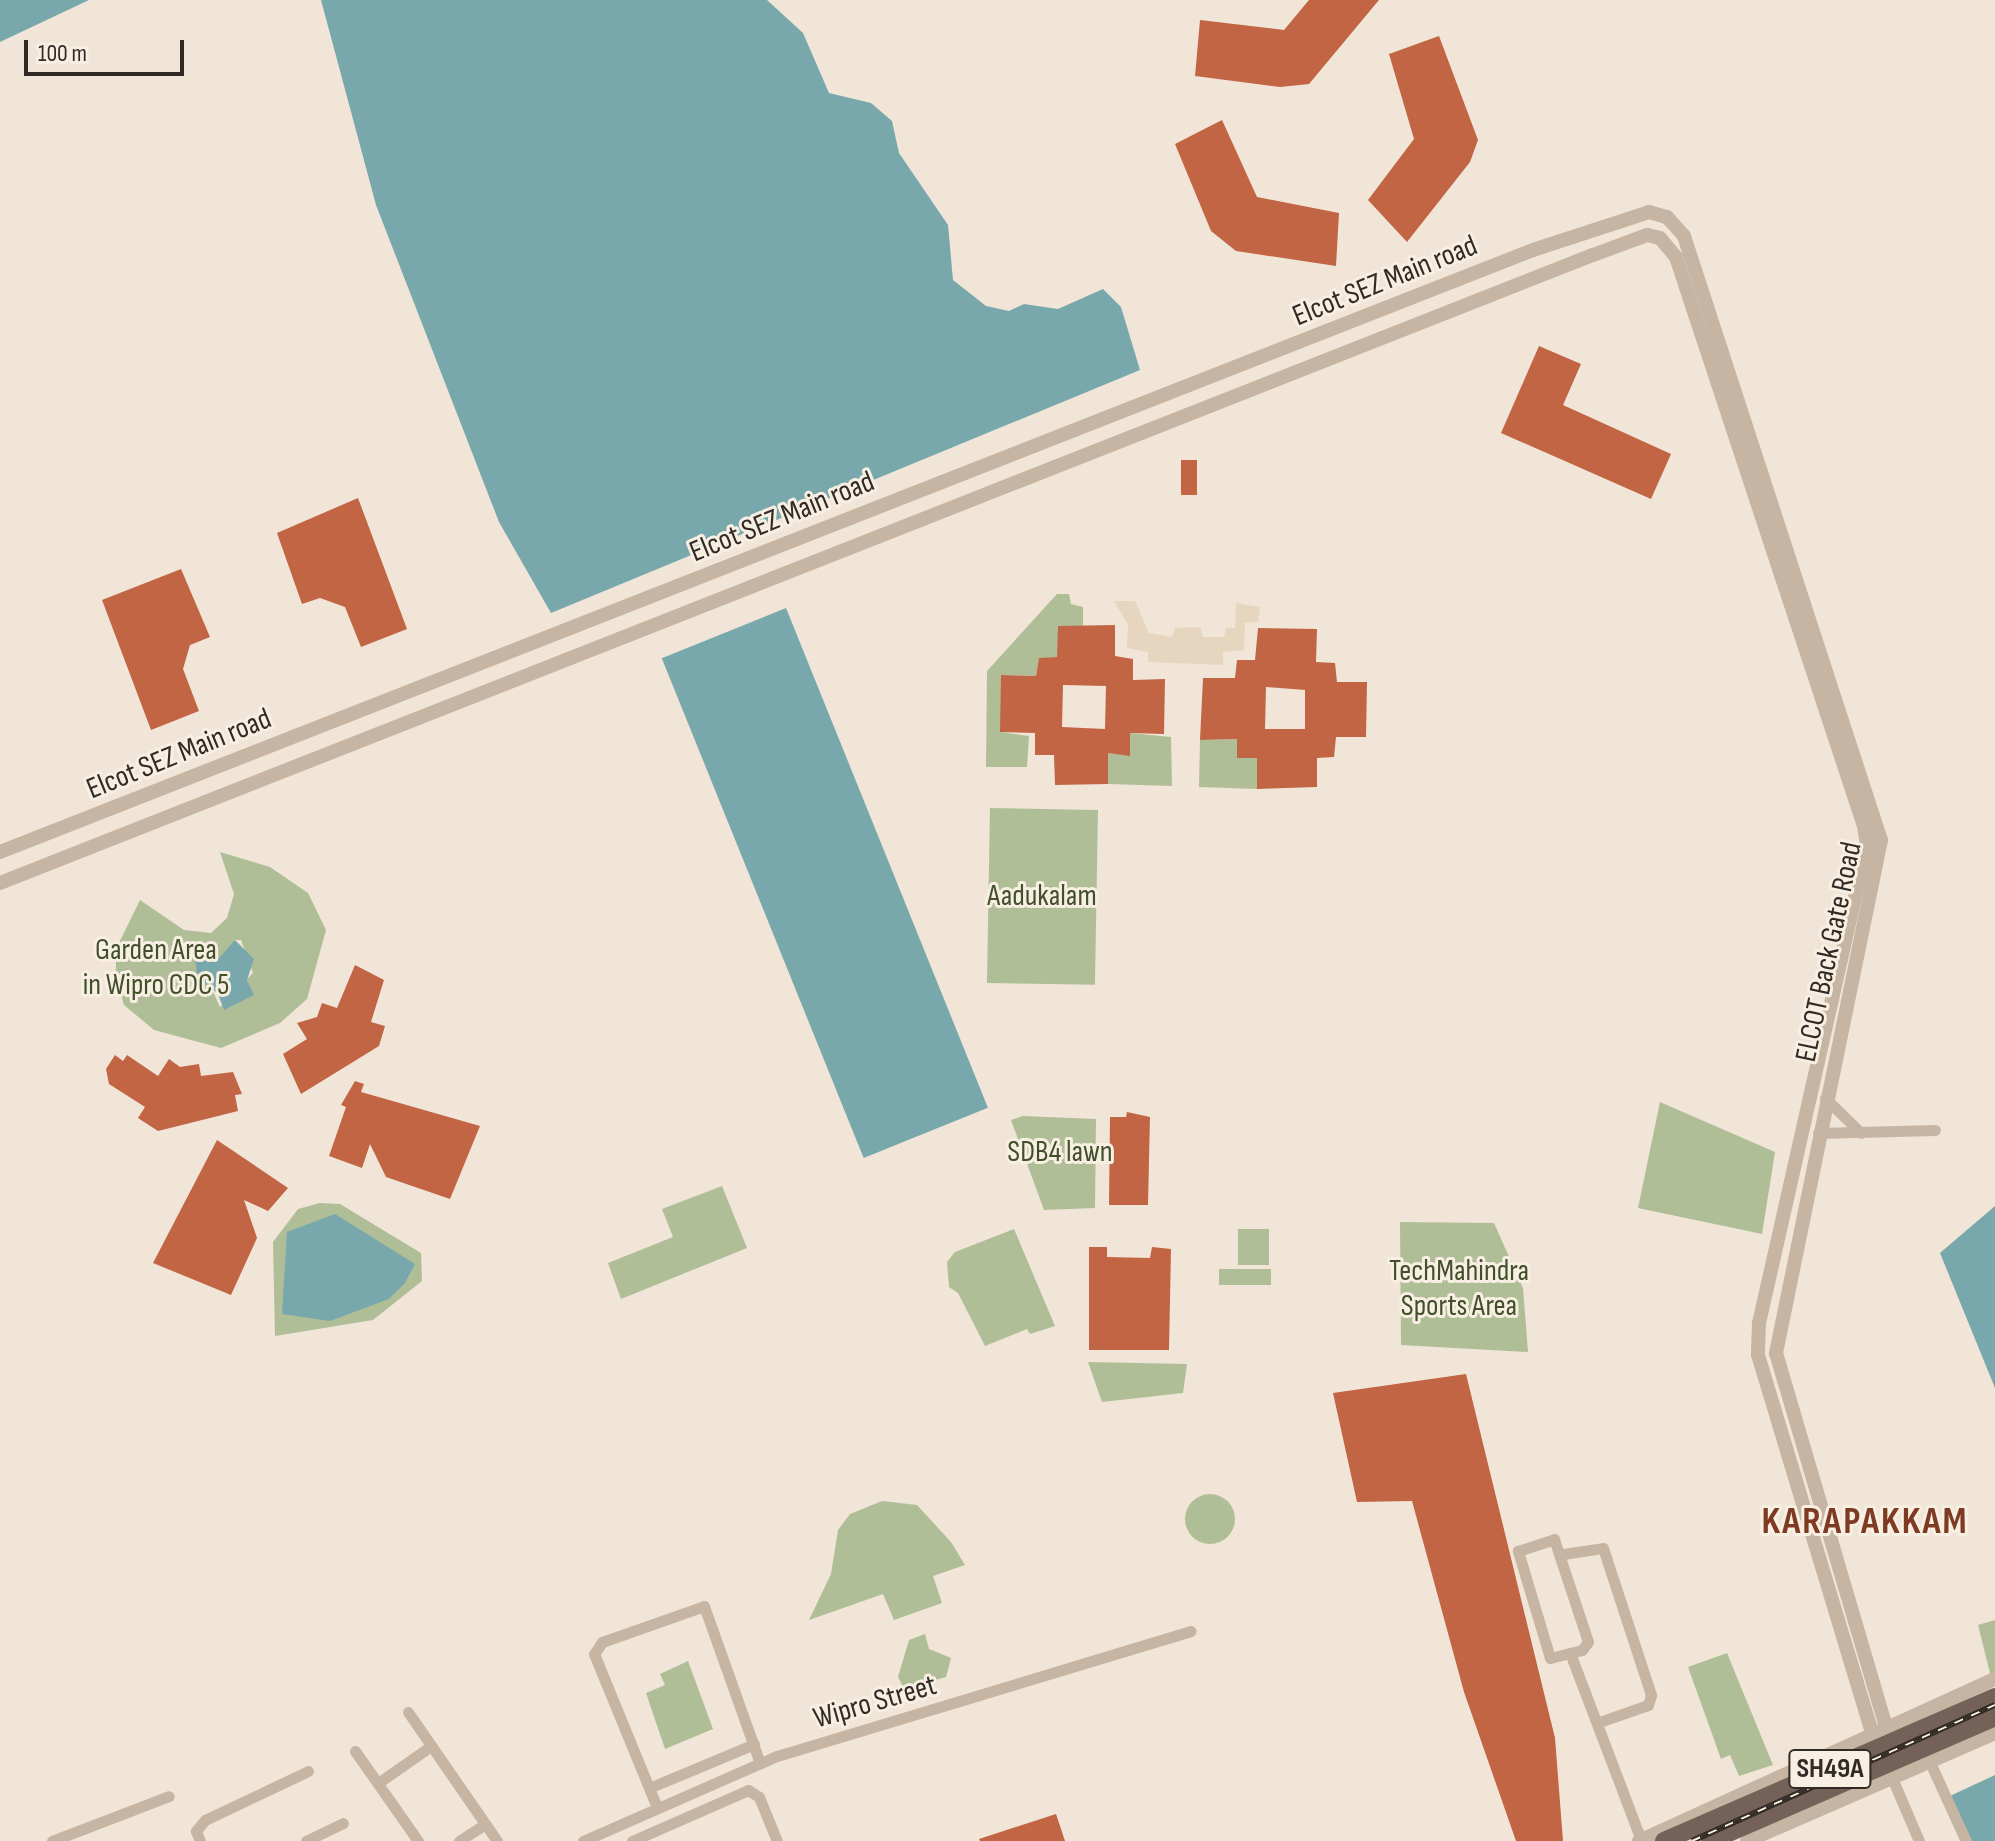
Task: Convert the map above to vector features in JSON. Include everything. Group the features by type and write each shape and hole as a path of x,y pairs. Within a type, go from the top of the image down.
{"main road":[{"name":"SH49A","path":"1648,1840 1995,1697"},
{"name":"SH49A","path":"1710,1841 1927,1754 1995,1717"}],"street":[{"name":"ELCOT Back Gate Road","path":"1611,225 1659,213 1684,236 1860,792 1867,844 1759,1322 1758,1355 1872,1733"},
{"name":"Elcot SEZ Main road","path":"0,852 1611,225"},
{"path":"1611,225 1618,246"},
{"name":"ELCOT Back Gate Road","path":"1618,246 1647,235 1660,238 1676,257 1860,792 1881,840 1877,871 1796,1237 1776,1353 1886,1726"},
{"name":"Elcot SEZ Main road","path":"0,883 1618,246"},
{"path":"574,629 586,653"},
{"path":"1825,1098 1861,1133"},
{"path":"1818,1133 1935,1130"},
{"path":"1781,1232 1796,1237"},
{"path":"1554,1539 1563,1554 1588,1642 1573,1652 1544,1655 1518,1551 1554,1539"},
{"path":"1563,1554 1603,1548 1651,1695 1648,1705 1602,1721"},
{"path":"656,1805 594,1654 602,1642 704,1606 760,1763"},
{"name":"Wipro Street","path":"583,1841 656,1805 760,1763 1190,1631"},
{"path":"1573,1652 1648,1840"},
{"path":"1573,1652 1648,1840"},
{"path":"1648,1840 1886,1726 1995,1679"},
{"path":"408,1712 497,1841"},
{"path":"1747,1841 1892,1778 1927,1754 1995,1733"},
{"path":"649,1788 754,1744"},
{"path":"378,1783 431,1746"},
{"path":"355,1751 418,1841"},
{"path":"1927,1754 1966,1841"},
{"path":"200,1841 196,1831 205,1820 308,1771"},
{"path":"1892,1778 1919,1841"},
{"path":"632,1841 748,1790 759,1797 777,1841"},
{"path":"52,1841 169,1796"},
{"path":"306,1841 343,1823"},
{"path":"459,1841 485,1824"}],"green space":[{"path":"1057,594 1069,594 1071,604 1083,607 1083,626 1057,657 1039,659 1036,676 1001,675 1001,732 1029,736 1027,767 986,767 987,671"},
{"path":"1130,733 1171,737 1172,786 1108,784 1108,753 1130,755"},
{"path":"1237,739 1238,758 1257,758 1257,789 1199,787 1200,740"},
{"name":"Aadukalam","path":"990,808 1098,810 1095,985 987,983"},
{"name":"Garden Area in Wipro CDC 5","path":"220,852 270,867 308,893 326,930 307,999 280,1023 221,1048 154,1030 124,1005 116,978 116,949 140,900 184,930 211,933 227,918 234,894","holes":["235,940 241,940 253,973 220,1007 209,983"]},
{"path":"1660,1102 1775,1152 1762,1234 1638,1208"},
{"name":"SDB4 lawn","path":"1023,1116 1096,1119 1095,1208 1044,1210 1011,1120"},
{"path":"722,1186 747,1248 621,1299 608,1263 673,1237 662,1209"},
{"path":"320,1203 340,1204 421,1253 422,1281 373,1320 275,1336 273,1242 298,1209"},
{"name":"TechMahindra Sports Area","path":"1400,1222 1494,1223 1523,1288 1528,1352 1401,1345"},
{"path":"1014,1229 1055,1326 1030,1334 1027,1329 985,1346 958,1293 949,1287 947,1262 955,1252"},
{"path":"1238,1229 1269,1229 1269,1265 1238,1265"},
{"path":"1219,1269 1271,1269 1271,1285 1219,1285"},
{"path":"1088,1362 1187,1364 1183,1393 1102,1402"},
{"path":"1210,1494 1228,1501 1235,1519 1228,1537 1210,1544 1192,1537 1185,1519 1192,1501"},
{"path":"882,1501 917,1505 951,1542 965,1565 933,1576 942,1603 894,1620 883,1594 809,1620 831,1574 838,1530 850,1514"},
{"path":"1995,1620 1995,1679 1992,1681 1978,1625"},
{"path":"925,1634 929,1649 951,1658 946,1677 904,1689 898,1677 909,1640"},
{"path":"1727,1653 1773,1765 1739,1776 1730,1755 1721,1759 1688,1667"},
{"path":"688,1661 713,1729 665,1749 646,1693 665,1685 660,1674"}],"shaded area":[{"path":"1114,601 1135,601 1149,633 1172,637 1175,628 1200,627 1203,637 1224,637 1226,628 1235,628 1236,603 1260,607 1258,622 1245,623 1244,650 1223,652 1223,665 1148,662 1148,652 1127,648 1128,624"}],"water":[{"path":"0,0 89,0 0,42"},
{"path":"321,0 767,0 803,33 829,93 871,103 892,121 899,153 948,225 953,280 986,306 1009,311 1024,304 1058,309 1103,289 1121,307 1140,370 551,613 499,522 376,205"},
{"path":"786,608 988,1108 864,1158 662,658"},
{"path":"235,940 254,959 247,980 254,995 224,1010 218,994 197,977 195,958 219,958"},
{"path":"1995,1206 1995,1388 1940,1253"},
{"path":"335,1214 415,1264 405,1283 389,1299 330,1321 282,1314 287,1232"},
{"path":"1995,1775 1995,1841 1971,1841 1950,1796"}],"building":[{"path":"1309,0 1379,0 1309,84 1280,87 1195,76 1200,20 1284,30"},
{"path":"1439,36 1478,140 1470,162 1407,242 1368,200 1414,139 1389,54"},
{"path":"1222,120 1257,197 1339,213 1336,266 1236,251 1211,231 1175,144"},
{"path":"1539,346 1581,364 1563,405 1671,454 1651,499 1501,433"},
{"path":"1181,460 1197,460 1197,495 1181,495"},
{"path":"358,498 407,629 361,647 345,607 320,598 302,604 277,533"},
{"path":"181,569 210,637 190,645 183,669 199,711 151,730 102,600"},
{"path":"1115,625 1115,656 1133,659 1133,680 1165,679 1164,734 1130,733 1130,756 1108,753 1108,784 1055,785 1054,755 1035,755 1035,733 1000,732 1001,675 1036,676 1039,658 1057,657 1058,626","holes":["1063,685 1106,686 1105,729 1062,727"]},
{"path":"1258,628 1317,629 1316,662 1335,663 1337,682 1367,682 1366,737 1336,737 1334,757 1317,758 1317,787 1257,789 1257,758 1237,758 1237,739 1200,740 1203,678 1235,678 1237,660 1255,660","holes":["1266,687 1305,690 1305,729 1265,729"]},
{"path":"355,965 384,980 371,1022 385,1026 379,1046 301,1094 283,1054 307,1039 297,1023 317,1017 322,1003 337,1008"},
{"path":"115,1055 123,1061 127,1055 158,1076 169,1059 180,1067 199,1064 201,1076 233,1072 242,1094 235,1095 238,1111 158,1131 138,1118 145,1107 109,1084 106,1069"},
{"path":"355,1081 364,1084 361,1092 480,1126 450,1199 386,1177 370,1144 362,1168 329,1156 346,1107 341,1105"},
{"path":"1127,1112 1150,1117 1148,1205 1109,1205 1110,1117 1126,1117"},
{"path":"217,1140 288,1188 268,1211 244,1200 257,1238 231,1295 153,1263"},
{"path":"1089,1247 1107,1247 1107,1257 1150,1258 1152,1247 1171,1249 1169,1350 1089,1350"},
{"path":"1466,1374 1555,1738 1563,1841 1516,1841 1464,1692 1412,1501 1357,1502 1333,1393"},
{"path":"1056,1814 1065,1841 979,1839"}],"railway":[{"path":"1692,1841 1995,1705"}],"district":[{"name":"KARAPAKKAM","path":"1865,1522"}]}
